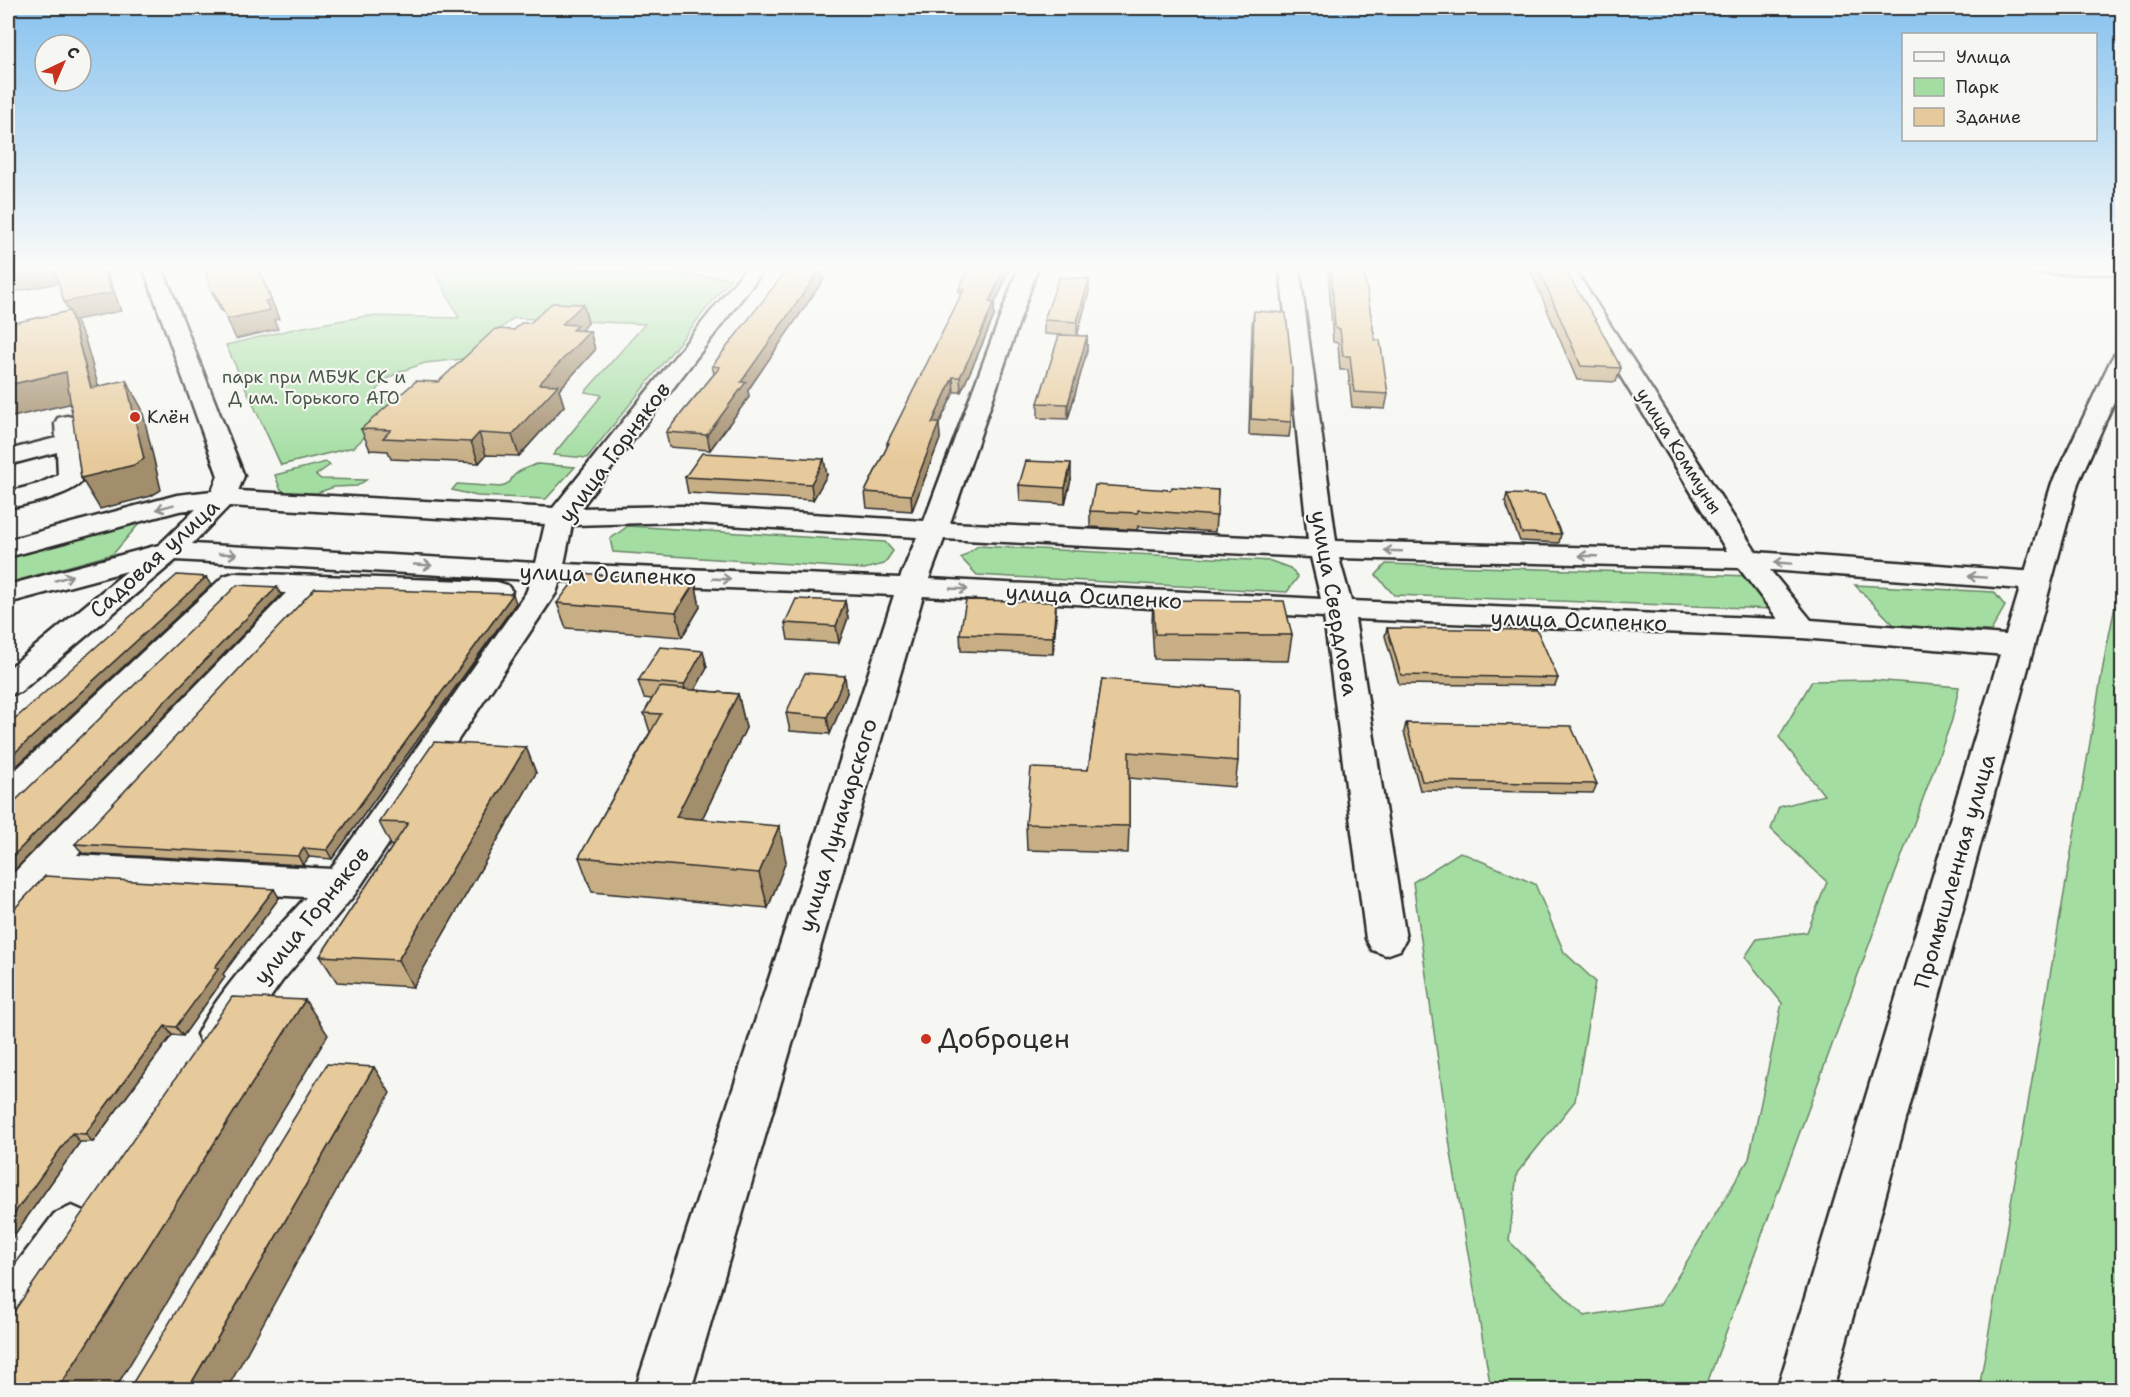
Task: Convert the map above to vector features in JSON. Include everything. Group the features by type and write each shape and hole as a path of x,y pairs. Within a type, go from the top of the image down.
{"street":[{"name":"Садовая улица","path":"8,685 169,551 222,498 231,476 177,332"},
{"name":"улица Горняков","path":"198,1063 267,969 341,884 545,583 560,518 706,332"},
{"name":"улица Луначарского","path":"663,1389 912,587 1005,332"},
{"name":"улица Свердлова","path":"1298,332 1323,549 1338,609 1386,939"},
{"name":"улица Коммуны","path":"1605,332 1747,561 1802,629"},
{"name":"Промышленная улица","path":"1805,1389 2065,483 2122,360"},
{"path":"8,457 68,433 71,479 47,490 8,500"},
{"path":"8,549 177,503 222,498 560,518 682,514 934,530 1323,549 1747,561 2036,581"},
{"path":"8,594 169,551"},
{"name":"улица Осипенко","path":"169,551 545,583 912,587 1338,609 1802,629 2018,646"},
{"path":"8,798 234,582 545,583"},
{"path":"8,904 311,584"},
{"path":"42,868 341,884"},
{"path":"8,1317 94,1202"}],"green space":[{"name":"парк при МБУК СК и Д им. Горького АГО","path":"280,332 496,332 463,359 425,363 399,372 383,381 376,392 386,400 399,405 354,447 281,465 226,345"},
{"path":"638,332 688,332 587,458 553,455 602,395 585,392"},
{"path":"326,462 330,465 316,475 321,479 366,480 357,486 334,487 317,493 284,492 280,488 275,475"},
{"path":"537,464 575,467 546,499 477,496 452,490 457,484 501,487 510,482 518,473"},
{"path":"144,518 113,554 8,583 8,555"},
{"path":"628,526 885,542 893,551 884,564 864,569 613,552 610,539"},
{"path":"978,546 1271,561 1290,568 1298,577 1287,592 977,575 961,558"},
{"path":"1386,564 1750,576 1773,609 1394,595 1376,575"},
{"path":"2122,573 2122,1389 1979,1389 2105,655"},
{"path":"1855,585 1994,592 2005,606 1991,631 1895,626"},
{"path":"1873,680 1959,687 1952,720 1705,1389 1491,1389 1451,1153 1413,882 1460,852 1535,884 1564,952 1595,981 1575,1101 1517,1173 1509,1241 1584,1316 1661,1304 1749,1159 1782,1003 1745,957 1757,939 1807,932 1827,882 1771,829 1779,807 1824,795 1779,737 1812,681"}],"building":[{"path":"8,332 76,332 91,388 126,380 144,459 134,465 81,478 66,372 8,385"},
{"path":"492,332 589,332 539,384 558,385 512,435 479,433 471,442 383,438 391,430 361,429 416,381 438,382"},
{"path":"738,332 776,332 741,382 746,382 707,435 666,432 720,367 712,366"},
{"path":"942,332 981,332 960,377 953,377 932,423 939,423 911,495 865,492 889,443 887,443"},
{"path":"1253,332 1288,332 1292,369 1291,422 1251,419"},
{"path":"1340,332 1374,332 1375,340 1380,340 1388,394 1354,392 1350,356 1343,356"},
{"path":"1566,332 1602,332 1621,368 1581,366"},
{"path":"1059,335 1087,336 1068,404 1038,403"},
{"path":"702,453 824,459 811,484 685,477"},
{"path":"1026,461 1071,463 1065,488 1019,485"},
{"path":"1095,485 1171,490 1172,487 1218,490 1217,516 1138,510 1138,513 1090,511"},
{"path":"1507,494 1544,495 1561,534 1522,533"},
{"path":"580,573 695,582 676,612 557,603"},
{"path":"177,575 206,577 8,759 8,725"},
{"path":"237,585 277,587 8,861 8,802 16,800"},
{"path":"315,588 513,594 327,850 304,848 298,856 75,844"},
{"path":"796,599 845,601 836,626 785,623"},
{"path":"966,600 1056,602 1053,637 960,634"},
{"path":"1153,600 1284,601 1292,635 1155,634"},
{"path":"1387,628 1537,630 1558,678 1401,675"},
{"path":"660,647 703,651 684,685 638,681"},
{"path":"805,673 845,676 827,717 786,713"},
{"path":"1102,679 1239,690 1238,761 1129,752 1129,826 1026,824 1031,768 1088,770"},
{"path":"659,687 738,694 676,817 779,826 759,873 579,857 661,714 644,713"},
{"path":"1406,723 1571,726 1597,784 1422,781"},
{"path":"434,742 526,747 398,960 320,956 408,823 379,822"},
{"path":"45,876 274,889 215,967 219,968 176,1027 165,1026 85,1134 72,1133 8,1222 8,910 16,907"},
{"path":"232,997 305,1000 58,1389 8,1389 8,1320"},
{"path":"327,1064 374,1067 188,1389 129,1389"}],"place":[{"name":"Клён","path":"135,417"},
{"name":"Доброцен","path":"926,1039"}]}
